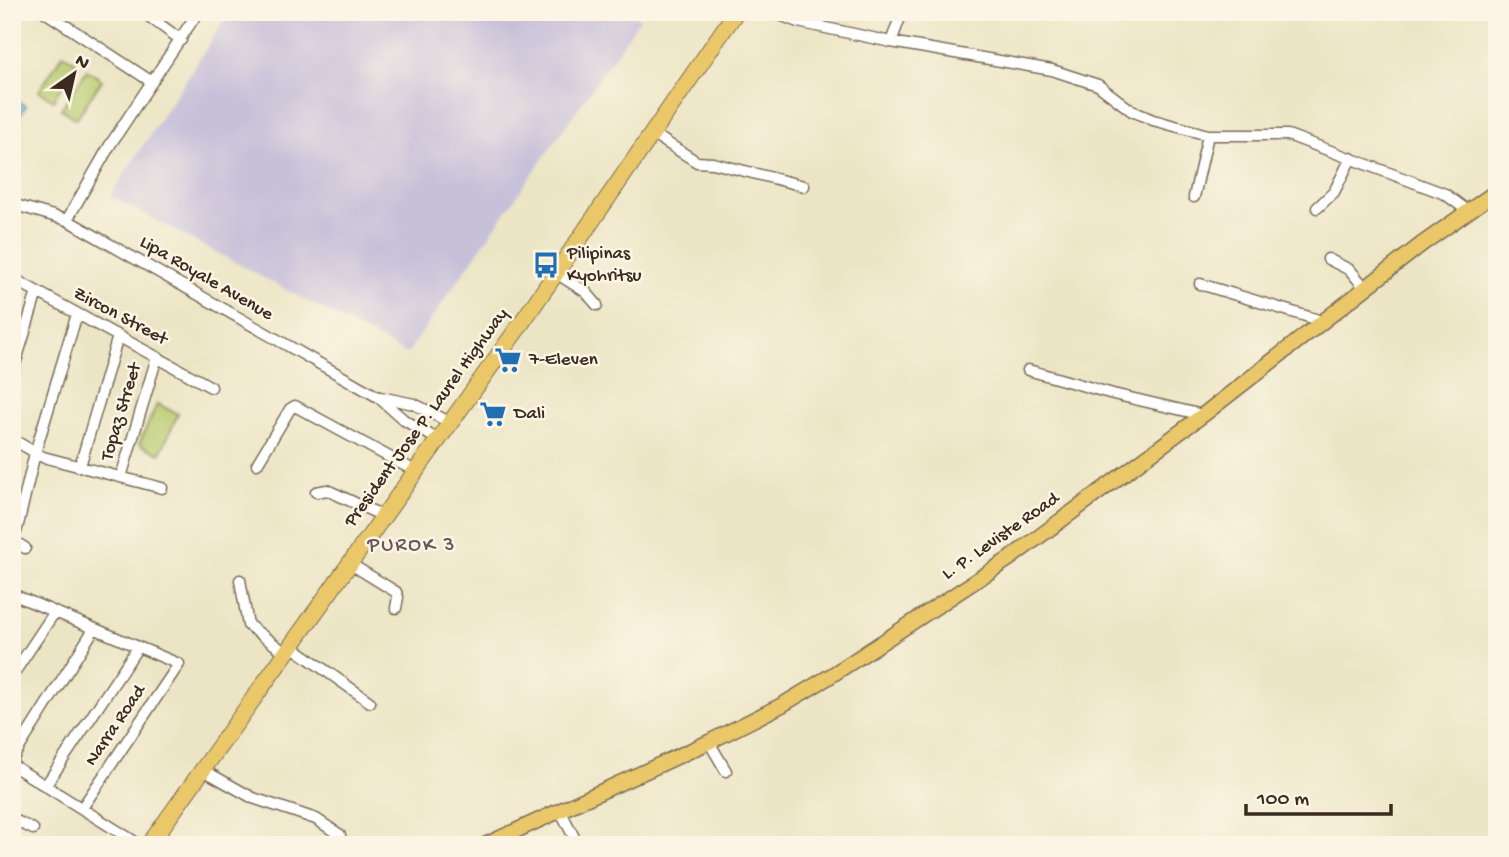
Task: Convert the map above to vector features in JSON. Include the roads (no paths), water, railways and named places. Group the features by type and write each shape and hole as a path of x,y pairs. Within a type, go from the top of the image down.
{"highway":[{"name":"President Jose P. Laurel Highway","path":"149,845 556,273 736,12"}],"main road":[{"name":"L. P. Leviste Road","path":"485,845 709,743 832,675 1009,559 1497,191"}],"street":[{"path":"45,12 152,82"},
{"path":"144,12 181,40"},
{"path":"67,220 110,145 198,12"},
{"path":"772,12 798,22 891,42 1052,70 1098,85 1132,111 1153,120 1208,135 1287,135 1445,194 1468,211"},
{"path":"891,42 902,12"},
{"path":"653,134 700,164 713,163 804,186"},
{"path":"1194,197 1208,135"},
{"path":"1317,208 1334,192 1351,158"},
{"name":"Lipa Royale Avenue","path":"12,204 67,220 377,397 404,420 437,439"},
{"path":"1328,259 1350,270 1365,288"},
{"path":"556,273 586,292 597,305"},
{"name":"Zircon Street","path":"12,278 211,387"},
{"path":"1200,284 1322,321"},
{"path":"12,374 37,292"},
{"path":"25,548 12,539 77,314"},
{"path":"80,466 118,336"},
{"name":"Topaz Street","path":"121,477 157,357"},
{"path":"1028,370 1203,415"},
{"name":"Lipa Royale Avenue","path":"377,397 414,404 449,422"},
{"path":"257,464 290,409 295,406 415,471"},
{"path":"12,439 35,453 162,488"},
{"path":"316,492 327,490 383,516"},
{"path":"349,563 396,592 396,608"},
{"path":"240,580 248,625 370,702"},
{"path":"14,598 138,647 46,785"},
{"path":"12,676 54,613"},
{"path":"12,759 94,629"},
{"name":"Narra Road","path":"82,808 178,664 138,647"},
{"path":"709,743 726,771"},
{"path":"12,765 140,845"},
{"path":"203,769 253,798 306,815 340,835"},
{"path":"561,811 578,845"},
{"path":"12,819 33,829"}],"water":[{"path":"16,100 26,106 14,125 12,105"}],"place":[{"name":"Pilipinas Kyohritsu","path":"546,265"},
{"name":"7-Eleven","path":"508,360"},
{"name":"Dali","path":"493,414"}],"district":[{"name":"PUROK 3","path":"412,546"}]}
